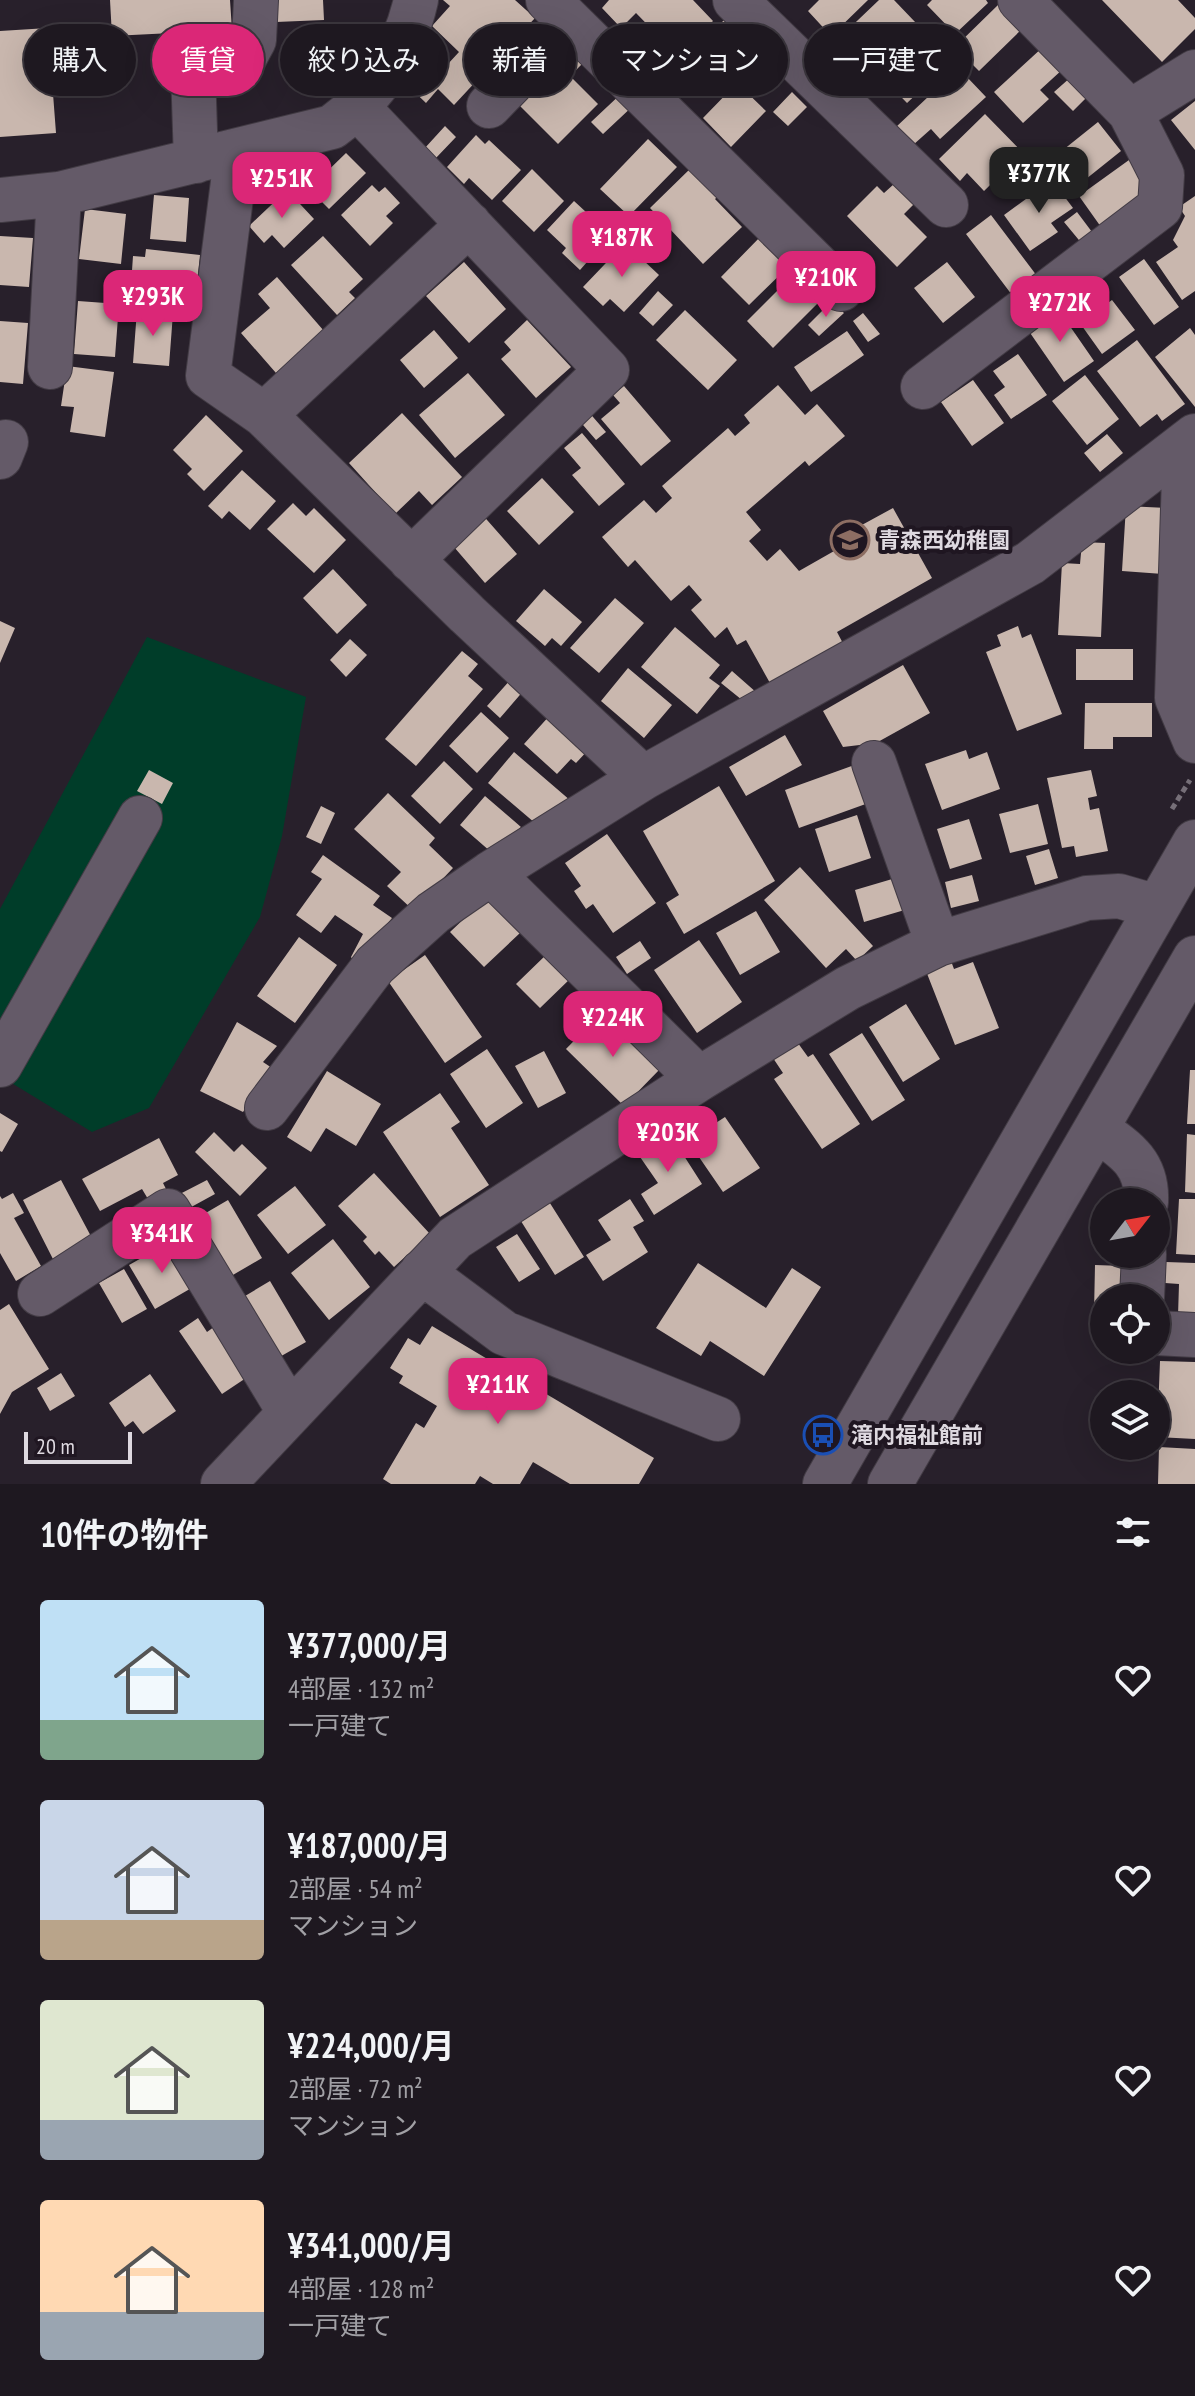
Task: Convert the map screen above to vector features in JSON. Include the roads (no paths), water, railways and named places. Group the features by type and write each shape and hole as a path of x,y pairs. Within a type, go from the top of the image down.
{"street":[{"path":"196,161 193,70 241,64 254,40 256,0"},
{"path":"0,200 59,194 332,127 358,108 382,81 416,0"},
{"path":"735,0 946,205"},
{"path":"923,387 1160,207 1162,175 1130,112 1020,0"},
{"path":"489,106 559,11 841,289"},
{"path":"1130,112 1195,72"},
{"path":"358,108 607,370 411,560"},
{"path":"237,151 208,376 264,415 411,560 643,778"},
{"path":"50,367 59,194"},
{"path":"264,415 469,224"},
{"path":"1190,441 1177,698 1195,741"},
{"path":"267,1108 375,965 433,913 643,778 1030,563 1190,441"},
{"path":"874,763 938,944"},
{"path":"0,1065 140,818"},
{"path":"825,1484 1195,842"},
{"path":"491,873 699,1079"},
{"path":"223,1484 455,1238 699,1079 848,988 938,944 1087,898 1119,896 1157,907"},
{"path":"890,1484 1195,958"},
{"path":"1096,1129 1134,1157 1145,1178 1145,1188"},
{"path":"40,1294 168,1211 289,1411"},
{"path":"422,1272 504,1333 718,1419"},
{"path":"1170,1334 1195,1335"}],"place":[{"name":"青森西幼稚園","path":"850,540"},
{"name":"滝内福祉館前","path":"823,1435"}]}
